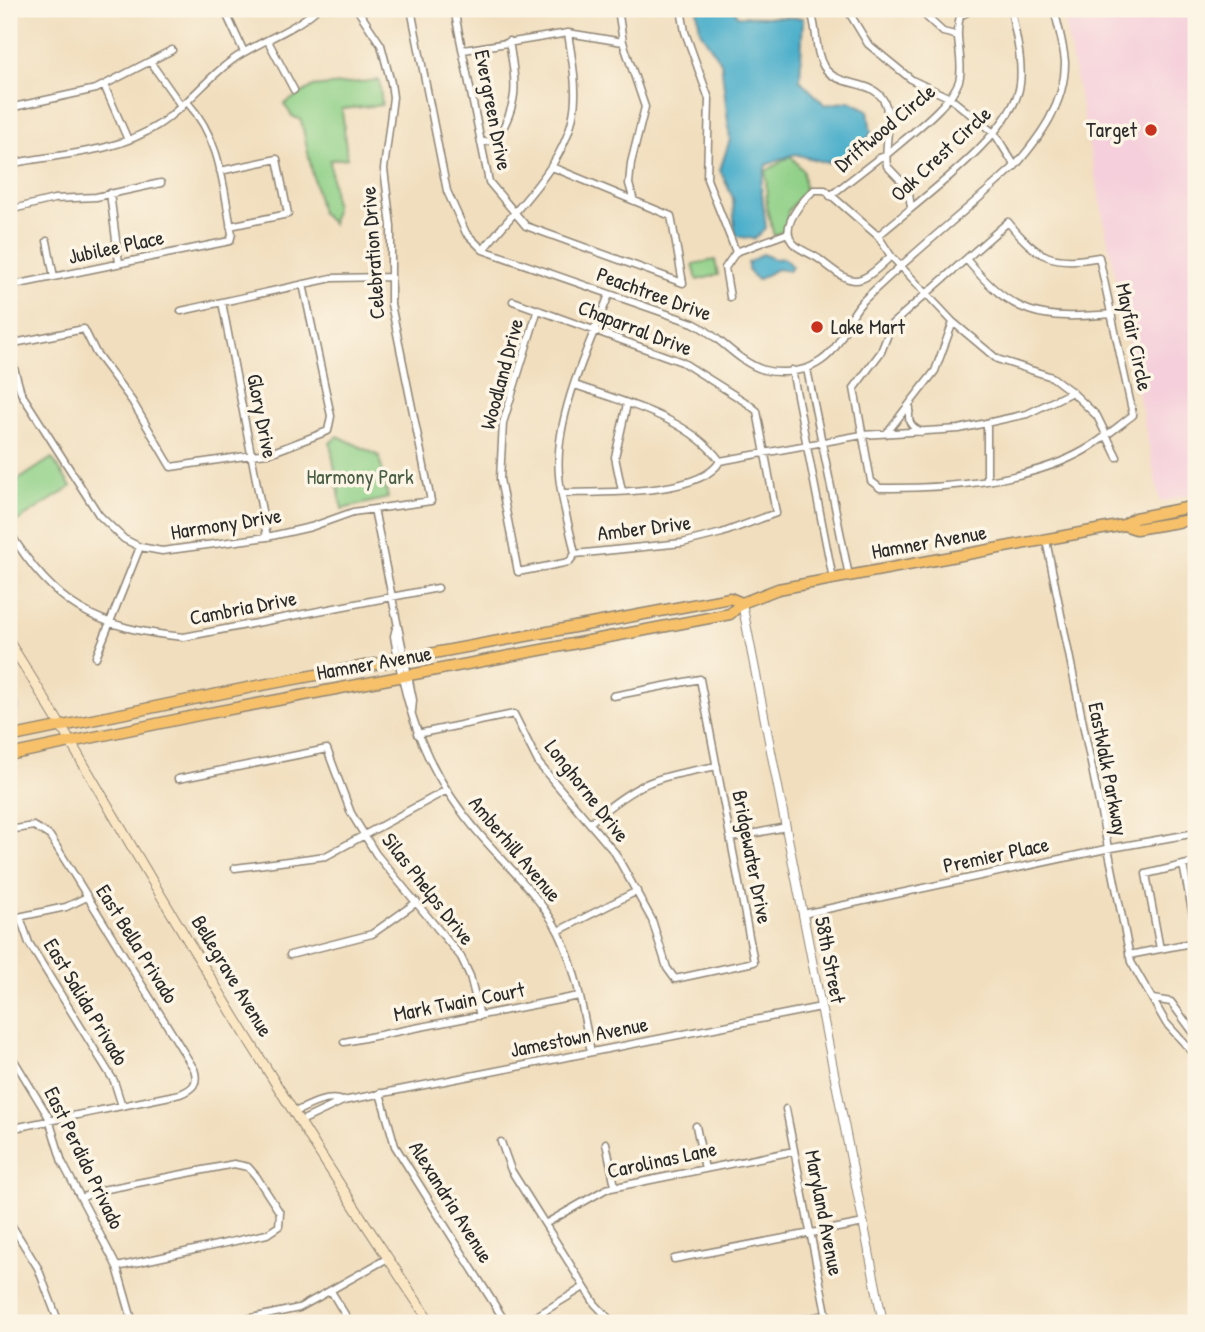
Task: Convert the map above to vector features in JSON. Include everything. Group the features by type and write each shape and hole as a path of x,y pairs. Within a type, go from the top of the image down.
{"main road":[{"name":"Hamner Avenue","path":"9,755 730,614 742,603 778,589 1124,525 1135,518 1196,506"},
{"path":"1147,527 1157,520 1196,513"},
{"name":"Hamner Avenue","path":"1124,525 1136,529 1196,519"},
{"name":"Hamner Avenue","path":"9,737 257,686 730,598 742,603"},
{"name":"Bellegrave Avenue","path":"9,642 295,1112 431,1323"}],"street":[{"path":"224,9 244,52"},
{"path":"9,162 94,151 156,127 244,52 268,41 317,9"},
{"name":"Celebration Drive","path":"357,9 381,45 391,83 393,97 384,169 391,226 391,304 431,501"},
{"path":"411,9 447,191 466,233 483,250 552,167 575,100 568,33"},
{"name":"Evergreen Drive","path":"454,9 491,187 526,226 683,283 671,216 635,201"},
{"path":"618,9 623,42 645,107 631,163 629,184 635,201"},
{"path":"681,9 685,32 709,99 707,179 736,252"},
{"path":"810,9 824,67 837,78 872,88 886,106 889,131 885,156 887,166 908,188 911,207"},
{"path":"847,9 853,23 877,51 912,80 950,98 995,134 1015,166"},
{"path":"918,9 943,32 955,35 960,16 973,9"},
{"name":"Oak Crest Circle","path":"878,236 995,134 1011,113 1020,87 1021,67 1011,9"},
{"path":"849,576 807,369 834,351 860,304 1015,166 1036,142 1052,116 1063,86 1065,62 1054,9"},
{"path":"464,50 568,33 623,42"},
{"name":"Driftwood Circle","path":"830,196 878,158 885,156 950,98 960,81 961,67 955,35"},
{"path":"268,41 294,90"},
{"path":"481,143 496,139 510,117 517,90 509,41"},
{"path":"9,108 85,92 151,63 172,50"},
{"path":"151,63 210,134 230,226 288,214 277,159 220,171"},
{"path":"104,85 128,140"},
{"path":"552,167 635,201"},
{"path":"9,210 54,199 96,197 161,183"},
{"path":"891,256 864,278 842,279 792,243 788,233 792,217 814,190 825,190 878,236 891,256 953,322 998,359 1052,377 1072,393 1097,416 1117,457"},
{"path":"110,193 119,263"},
{"name":"Mayfair Circle","path":"966,259 1008,222 1025,243 1047,259 1074,262 1099,257 1133,415 1107,435"},
{"name":"Jubilee Place","path":"9,286 230,241 230,226"},
{"path":"730,297 725,268 736,252 788,233"},
{"path":"47,241 54,278"},
{"name":"Peachtree Drive","path":"483,250 709,331 740,358 764,370 807,369"},
{"path":"1107,435 1083,452 1038,468 987,480 956,487 880,488 871,481 854,388 871,368 892,324 966,259 996,293 1013,305 1049,317 1112,314"},
{"path":"181,311 332,278 389,277"},
{"path":"9,344 84,329 96,354 132,401 171,467 273,452 328,431 331,416 303,284"},
{"path":"575,554 559,474 561,437 575,385 609,295"},
{"name":"Chaparral Drive","path":"513,301 682,362 757,411 776,513"},
{"name":"Glory Drive","path":"222,302 267,537"},
{"name":"Woodland Drive","path":"518,572 500,479 503,423 538,309"},
{"path":"886,434 911,405 935,370 953,322"},
{"name":"Harmony Drive","path":"9,350 21,393 99,515 112,530 140,547 162,551 267,537 311,527 353,512 431,501"},
{"path":"792,370 833,579"},
{"path":"575,385 673,424 711,449 720,461"},
{"path":"563,493 622,491 688,482 715,469 720,461 862,435 924,433 987,424 1027,414 1072,393"},
{"path":"622,491 615,457 627,404"},
{"path":"911,405 908,416 911,425 924,433"},
{"path":"987,424 987,480"},
{"name":"Amberhill Avenue","path":"374,509 404,677 405,700 417,734 445,791 526,885 558,931 579,996 591,1052"},
{"name":"Amber Drive","path":"518,572 569,562 575,554 682,543 722,533 776,513"},
{"name":"Cambria Drive","path":"9,531 27,561 57,594 83,612 130,630 184,637 438,588"},
{"name":"EastWalk Parkway","path":"1046,540 1129,955 1166,1023 1196,1056"},
{"path":"96,657 140,547"},
{"name":"58th Street","path":"742,603 883,1323"},
{"name":"Bridgewater Drive","path":"613,696 700,678 754,962 675,979"},
{"name":"Longhorne Drive","path":"417,734 514,714 539,764 615,853 652,920 667,968 675,979"},
{"name":"Silas Phelps Drive","path":"178,779 327,748 338,785 376,854 461,957 470,976 480,1016"},
{"path":"591,822 623,795 650,780 717,766"},
{"path":"235,868 326,856 445,791"},
{"name":"East Bella Privado","path":"9,830 38,827 50,836 194,1069 195,1084 180,1094 122,1106"},
{"path":"731,838 786,827"},
{"name":"Premier Place","path":"803,914 1106,849 1196,833"},
{"path":"1160,949 1146,874 1196,862"},
{"path":"1183,865 1196,931"},
{"path":"558,931 637,891"},
{"path":"9,919 66,907 87,897"},
{"path":"290,955 372,934 417,902"},
{"name":"East Salida Privado","path":"20,917 29,943 114,1081 122,1106"},
{"path":"1129,955 1196,942"},
{"name":"Mark Twain Court","path":"344,1042 579,996"},
{"path":"1153,999 1171,1002 1196,1036"},
{"name":"Jamestown Avenue","path":"301,1121 344,1101 380,1093 821,1007"},
{"name":"East Perdido Privado","path":"9,1052 50,1121 62,1162 117,1268 134,1323"},
{"name":"Alexandria Avenue","path":"380,1093 395,1146 506,1323"},
{"name":"Jamestown Avenue","path":"295,1112 335,1098 344,1101"},
{"path":"9,1129 122,1106"},
{"name":"Maryland Avenue","path":"786,1109 828,1323"},
{"path":"696,1126 705,1169"},
{"path":"501,1142 511,1170 584,1287 613,1323"},
{"path":"606,1143 615,1186"},
{"name":"Carolinas Lane","path":"545,1224 592,1195 615,1186 794,1151"},
{"path":"81,1198 97,1191 225,1164 248,1167 278,1209 281,1222 272,1232 117,1268"},
{"path":"9,1221 38,1268 58,1323"},
{"path":"674,1259 864,1223"},
{"path":"228,1323 263,1320 299,1308 388,1258"},
{"path":"525,1323 584,1287"},
{"path":"331,1291 350,1323"},
{"path":"783,1323 826,1315"}],"shaded area":[{"path":"1062,9 1196,9 1196,487 1187,495 1160,502"},
{"path":"9,689 20,706 13,724 9,725"}],"green space":[{"path":"379,80 382,105 342,109 347,158 330,160 335,209 332,224 321,213 301,120 292,116 284,104 312,87"},
{"path":"791,156 803,171 805,191 788,211 786,230 774,236 767,209 766,171"},
{"path":"715,260 718,275 697,280 693,264"},
{"name":"Harmony Park","path":"338,436 379,456 388,498 342,509 330,443"},
{"path":"52,458 71,487 13,524 9,518 9,486"}],"water":[{"path":"697,9 735,9 737,16 803,18 800,80 825,105 850,101 868,110 871,134 852,154 827,163 795,154 766,165 761,185 766,228 754,239 735,236 733,198 720,170 730,139 721,62 700,31"},
{"path":"762,254 775,259 784,258 792,267 789,271 777,269 757,280 748,270 748,263"}],"place":[{"name":"Target","path":"1151,130"},
{"name":"Lake Mart","path":"817,327"}]}
